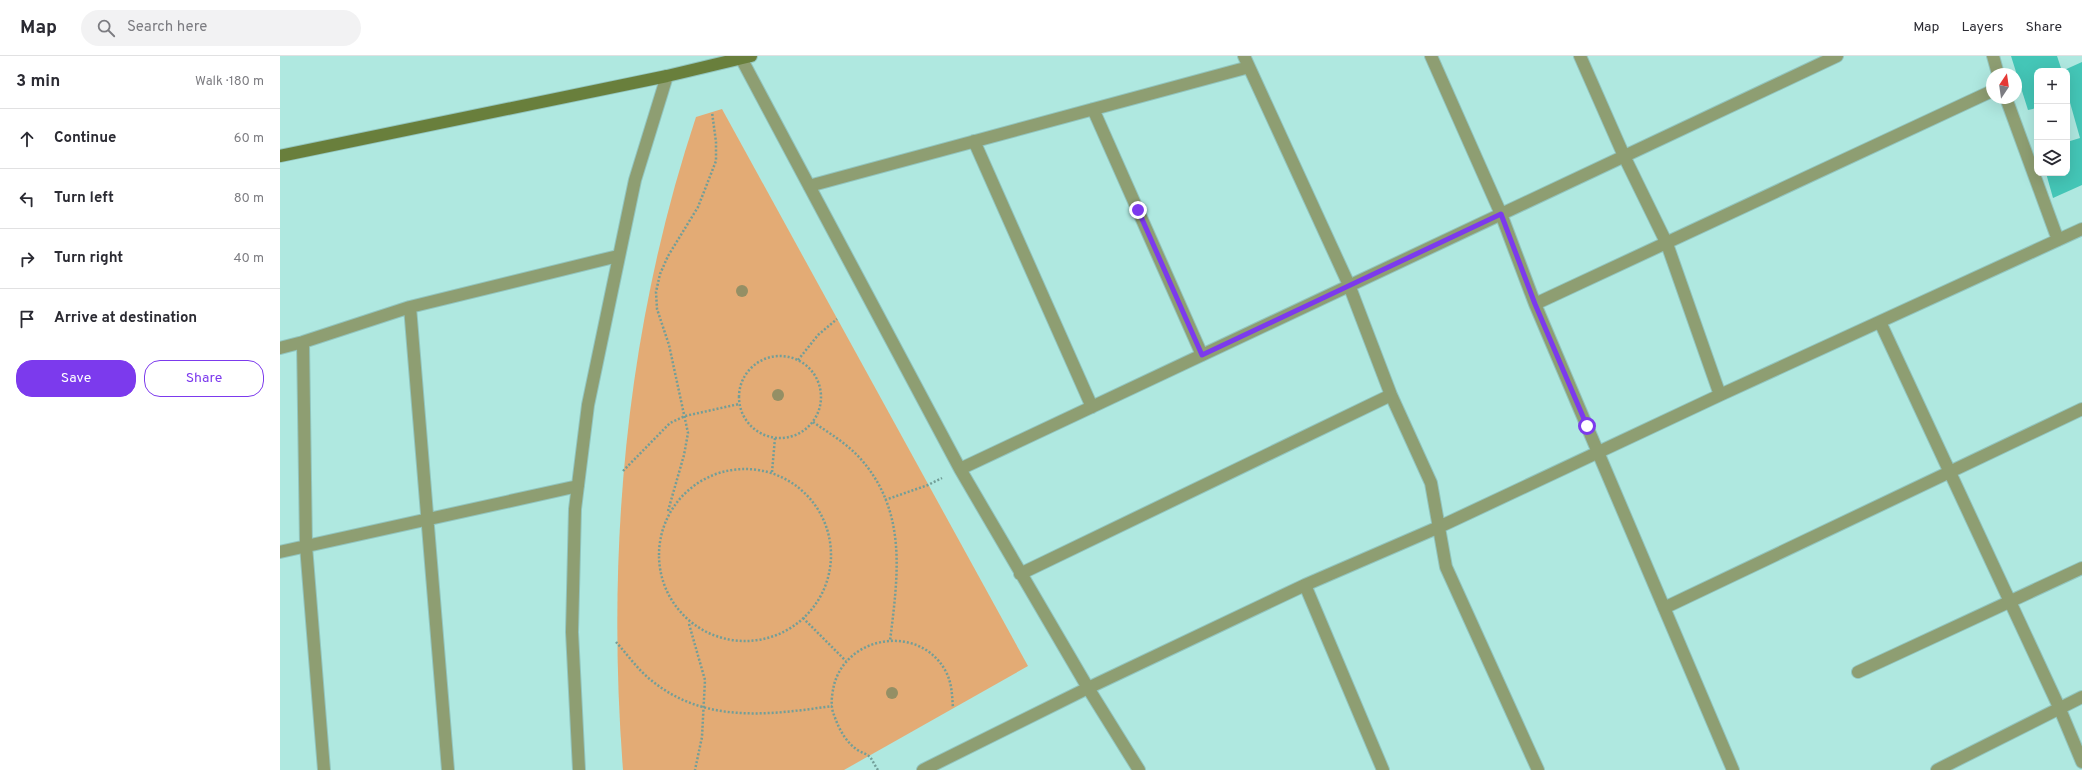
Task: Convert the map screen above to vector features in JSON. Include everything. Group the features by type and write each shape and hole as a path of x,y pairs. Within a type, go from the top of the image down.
{"main road":[{"path":"280,156 667,76 746,57"}],"street":[{"path":"1431,56 1501,214 1535,304 1733,770"},
{"path":"1580,56 1624,156 1667,244 1720,395"},
{"path":"960,469 1837,56"},
{"path":"1992,56 1996,68"},
{"path":"746,57 809,186 960,469 1020,574 1139,770"},
{"path":"809,186 1093,109 1246,62 1349,285 1391,395 1431,483 1446,567 1538,770"},
{"path":"579,770 572,632 576,509 588,405 635,180 667,76"},
{"path":"1535,304 1667,244 1986,94"},
{"path":"2008,104 2058,240"},
{"path":"1093,109 1202,355"},
{"path":"974,141 1092,407"},
{"path":"923,770 1088,688 1305,585 1439,527 1720,395 2082,229"},
{"path":"280,348 304,342 410,307 618,256"},
{"path":"410,307 448,770"},
{"path":"1880,322 2059,707 2082,762"},
{"path":"304,342 306,546 324,770"},
{"path":"1020,574 1391,395"},
{"path":"1664,608 2082,409"},
{"path":"280,552 578,486"},
{"path":"1858,672 2082,568"},
{"path":"1305,585 1383,770"},
{"path":"1937,770 2059,707 2082,697"}],"path":[{"path":"667,513 686,489 712,474 742,468 772,472 796,485 816,505 828,529 832,556 827,583 814,607 794,626 770,639 743,642 716,638 689,623 669,600 660,574 660,541 667,513 684,455 688,433 669,345 657,309 656,292 660,274 668,256 698,207 716,161 716,142 712,112"},
{"path":"798,360 818,335 837,319"},
{"path":"774,356 788,357 798,360 811,370 818,380 822,393 821,406 813,422 797,436 784,439 774,438 758,432 747,423 740,410 738,396 741,382 749,369 760,361 774,356"},
{"path":"623,471 670,423 685,416 739,404"},
{"path":"813,422 840,441 859,457 872,475 885,500 896,532 898,558 898,580 890,641"},
{"path":"772,472 774,438"},
{"path":"885,500 928,485 960,469"},
{"path":"803,618 846,661"},
{"path":"689,623 705,680 705,708 702,737 695,770"},
{"path":"878,770 869,756 859,751 848,742 839,730 832,706 832,695 836,677 846,661 860,649 878,642 897,640 916,644 933,655 945,670 952,688 953,708"},
{"path":"616,642 650,680 674,697 705,708 736,714 776,714 832,706"}],"shaded area":[{"path":"722,109 1028,666 844,770 623,770 618,687 617,605 620,522 627,440 638,358 653,277 672,196 696,117"}],"building":[{"path":"2011,56 2057,56 2061,68 2034,68 2034,109 2028,110 2022,91 2022,68 2015,68"},
{"path":"2082,62 2082,185 2053,198 2047,176 2070,176 2070,141 2080,138 2070,103 2070,68 2069,68"}],"route":[{"path":"1138,210 1202,355 1501,214 1535,304 1587,426"}]}
